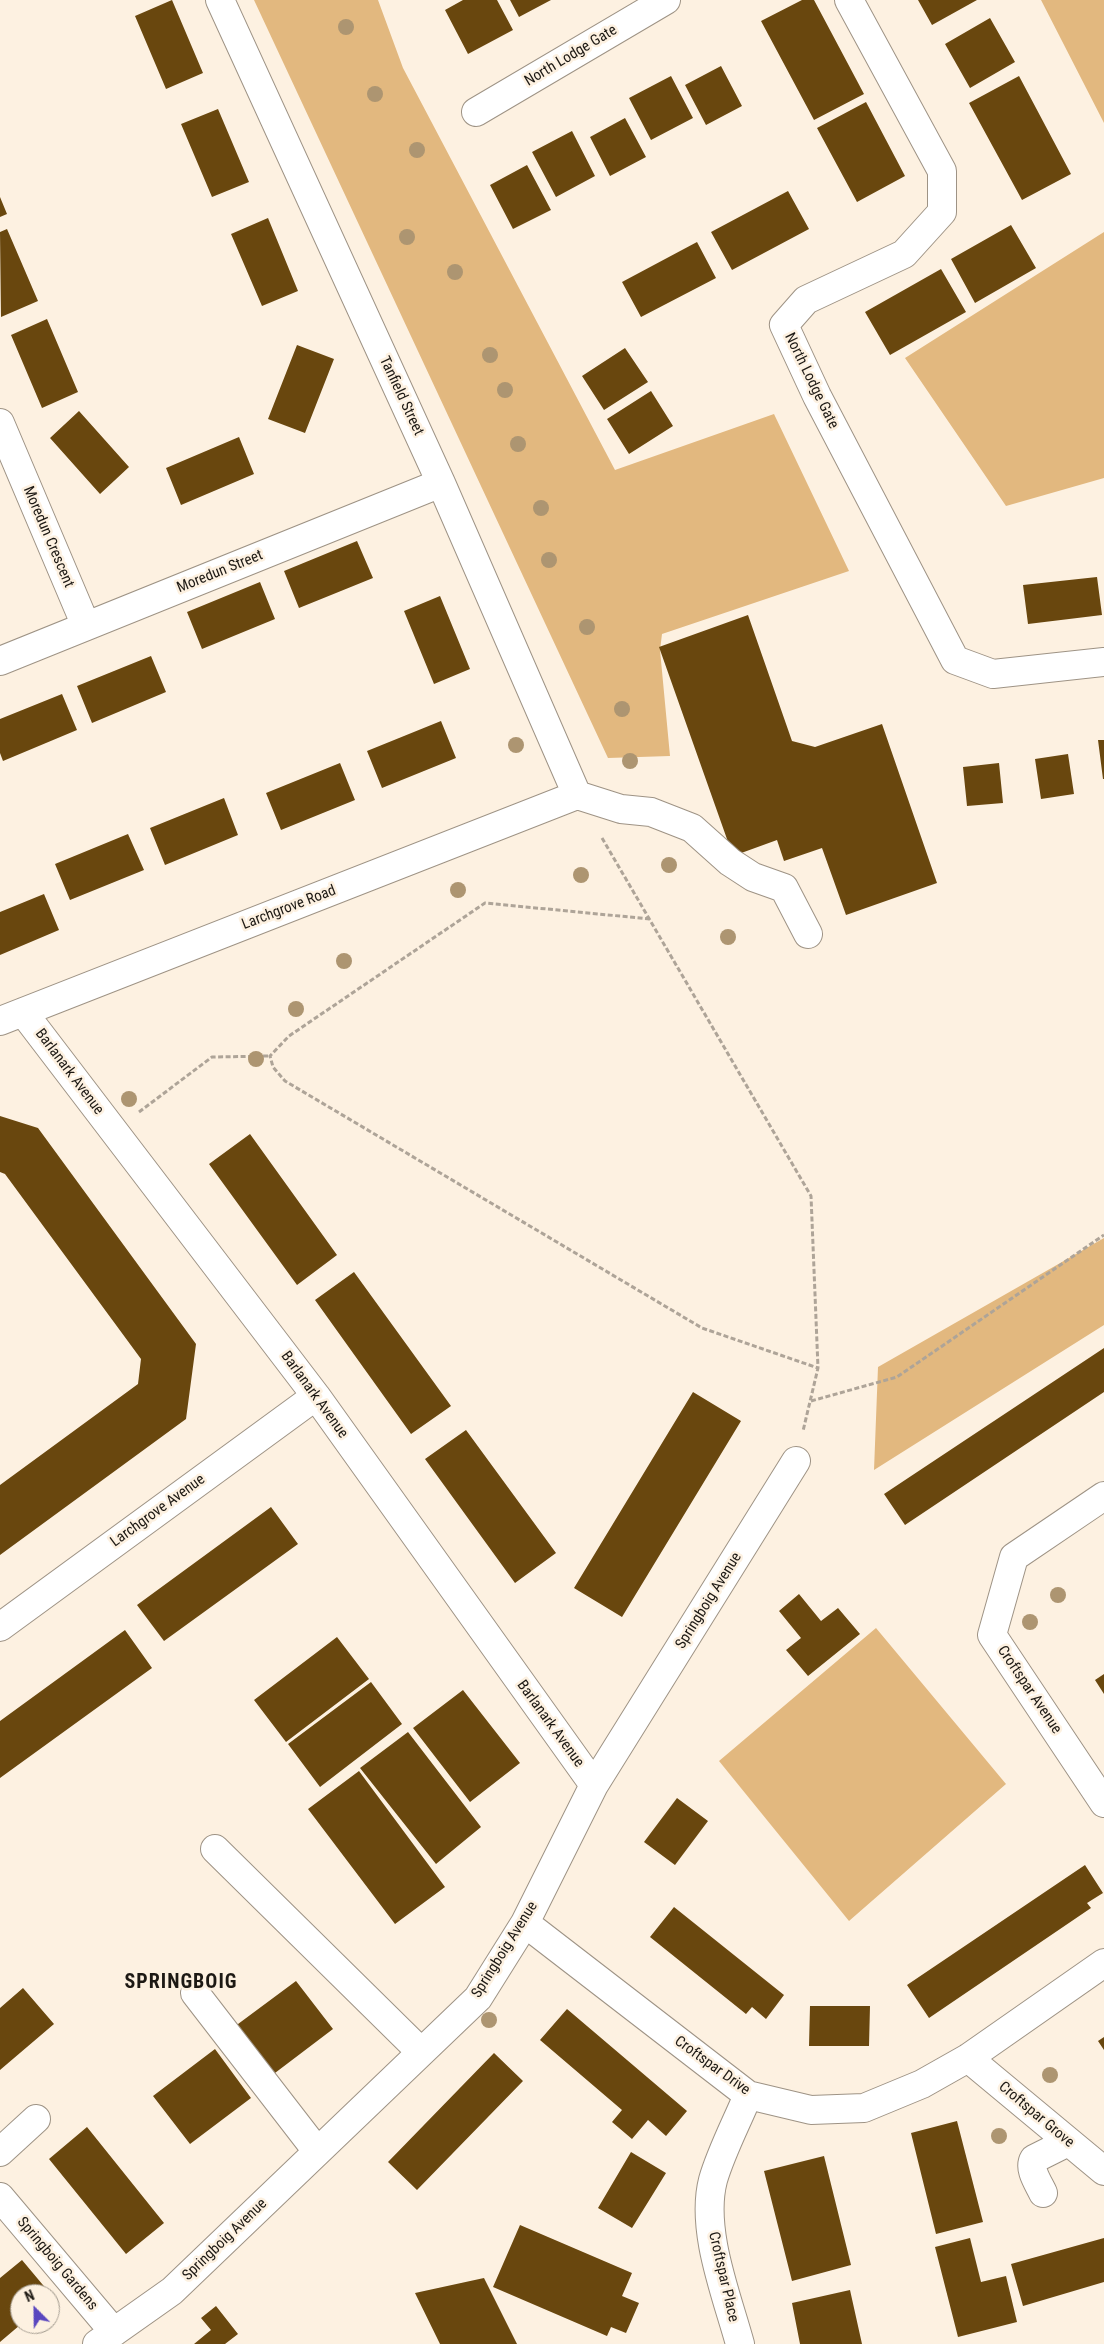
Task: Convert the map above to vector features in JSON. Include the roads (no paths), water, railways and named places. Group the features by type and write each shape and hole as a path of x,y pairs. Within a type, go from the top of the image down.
{"street":[{"name":"Tanfield Street","path":"220,0 441,483 577,795"},
{"name":"North Lodge Gate","path":"476,112 666,0"},
{"name":"North Lodge Gate","path":"849,0 942,171 942,212 904,254 806,300 784,326 817,396 955,660 994,674 1104,662"},
{"name":"Moredun Crescent","path":"3,437 86,626"},
{"name":"Moredun Street","path":"0,661 441,483"},
{"path":"577,795 621,809 651,812 692,828 730,862 753,877 784,888 808,934"},
{"name":"Larchgrove Road","path":"12,1017 577,795"},
{"name":"Barlanark Avenue","path":"12,1017 114,1131 316,1396 594,1785"},
{"name":"Larchgrove Avenue","path":"0,1627 316,1396"},
{"name":"Springboig Avenue","path":"105,2338 172,2291 478,1998 525,1923 594,1785 796,1461"},
{"name":"Croftspar Avenue","path":"1104,1496 1014,1557 992,1635 1104,1803"},
{"path":"215,1849 421,2052"},
{"name":"Croftspar Drive","path":"525,1923 748,2096 811,2110 864,2108 922,2084 968,2058 1104,1963"},
{"path":"195,1994 317,2151"},
{"name":"Croftspar Grove","path":"968,2058 1104,2171"},
{"name":"Croftspar Place","path":"740,2344 714,2248 710,2210 713,2180 748,2096"},
{"path":"0,2152 36,2119"},
{"path":"1043,2193 1032,2168 1032,2163 1034,2159 1068,2142"},
{"name":"Springboig Gardens","path":"0,2197 105,2338"}],"district":[{"name":"SPRINGBOIG","path":"181,1983"}]}
